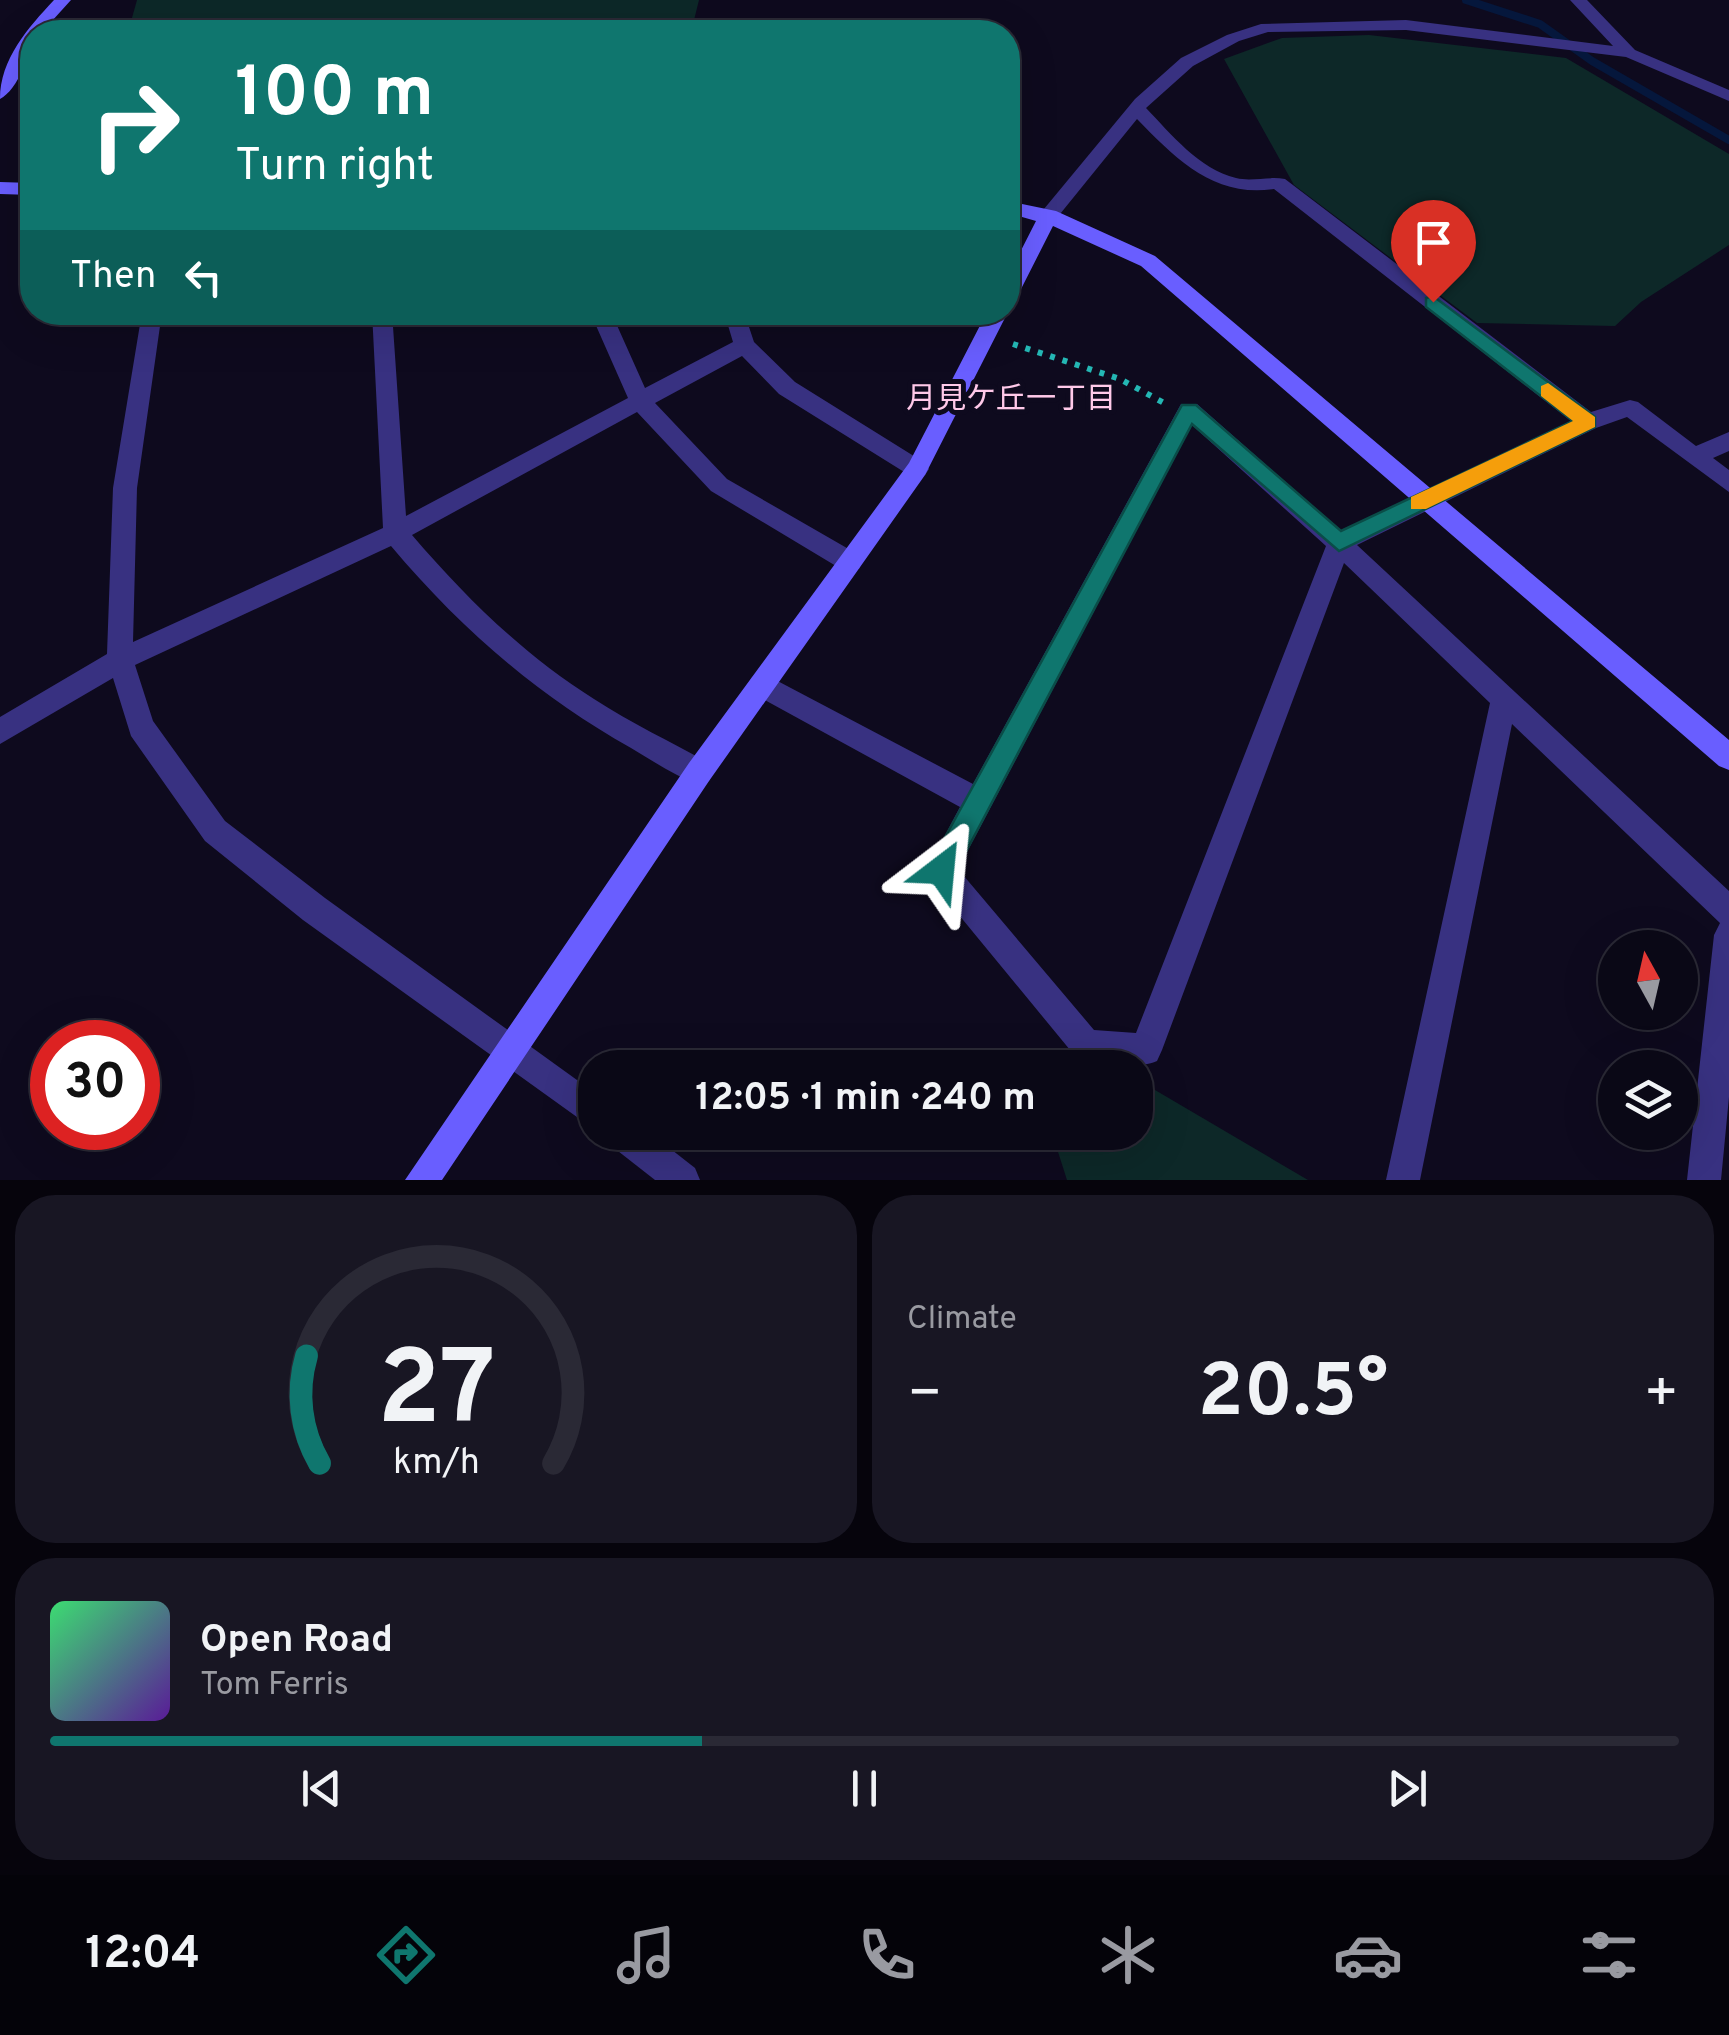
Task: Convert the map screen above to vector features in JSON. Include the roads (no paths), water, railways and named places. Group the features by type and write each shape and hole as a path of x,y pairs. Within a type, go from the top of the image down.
{"street":[{"path":"45,20 63,0"},
{"path":"1578,0 1628,54"},
{"path":"1020,270 1048,215 1137,109 1186,62 1233,38 1266,28 1406,24 1628,54 1729,96"},
{"path":"0,94 20,58"},
{"path":"1137,109 1213,178 1242,188 1278,183 1588,422"},
{"path":"1020,209 1048,215 1148,261 1729,758"},
{"path":"150,325 126,488 120,660 141,727 215,831 314,909 578,1100"},
{"path":"383,325 395,533 446,592 511,654 585,708 699,772"},
{"path":"606,325 640,401 718,485 850,562"},
{"path":"738,325 744,346 786,388 917,469"},
{"path":"422,1180 514,1051 699,772 917,469 992,325"},
{"path":"0,732 120,660 395,533 744,346"},
{"path":"1729,484 1630,408 1588,422 1339,542 1146,1050 1086,1045 941,870 1189,410 1339,542 1729,912"},
{"path":"1694,456 1729,441"},
{"path":"761,685 979,802"},
{"path":"1403,1180 1504,698"},
{"path":"1704,1180 1729,935"},
{"path":"644,1150 683,1180"}],"waterway":[{"path":"1466,0 1540,24 1592,61 1729,140"}],"district":[{"name":"月見ケ丘一丁目","path":"1011,400"}]}
